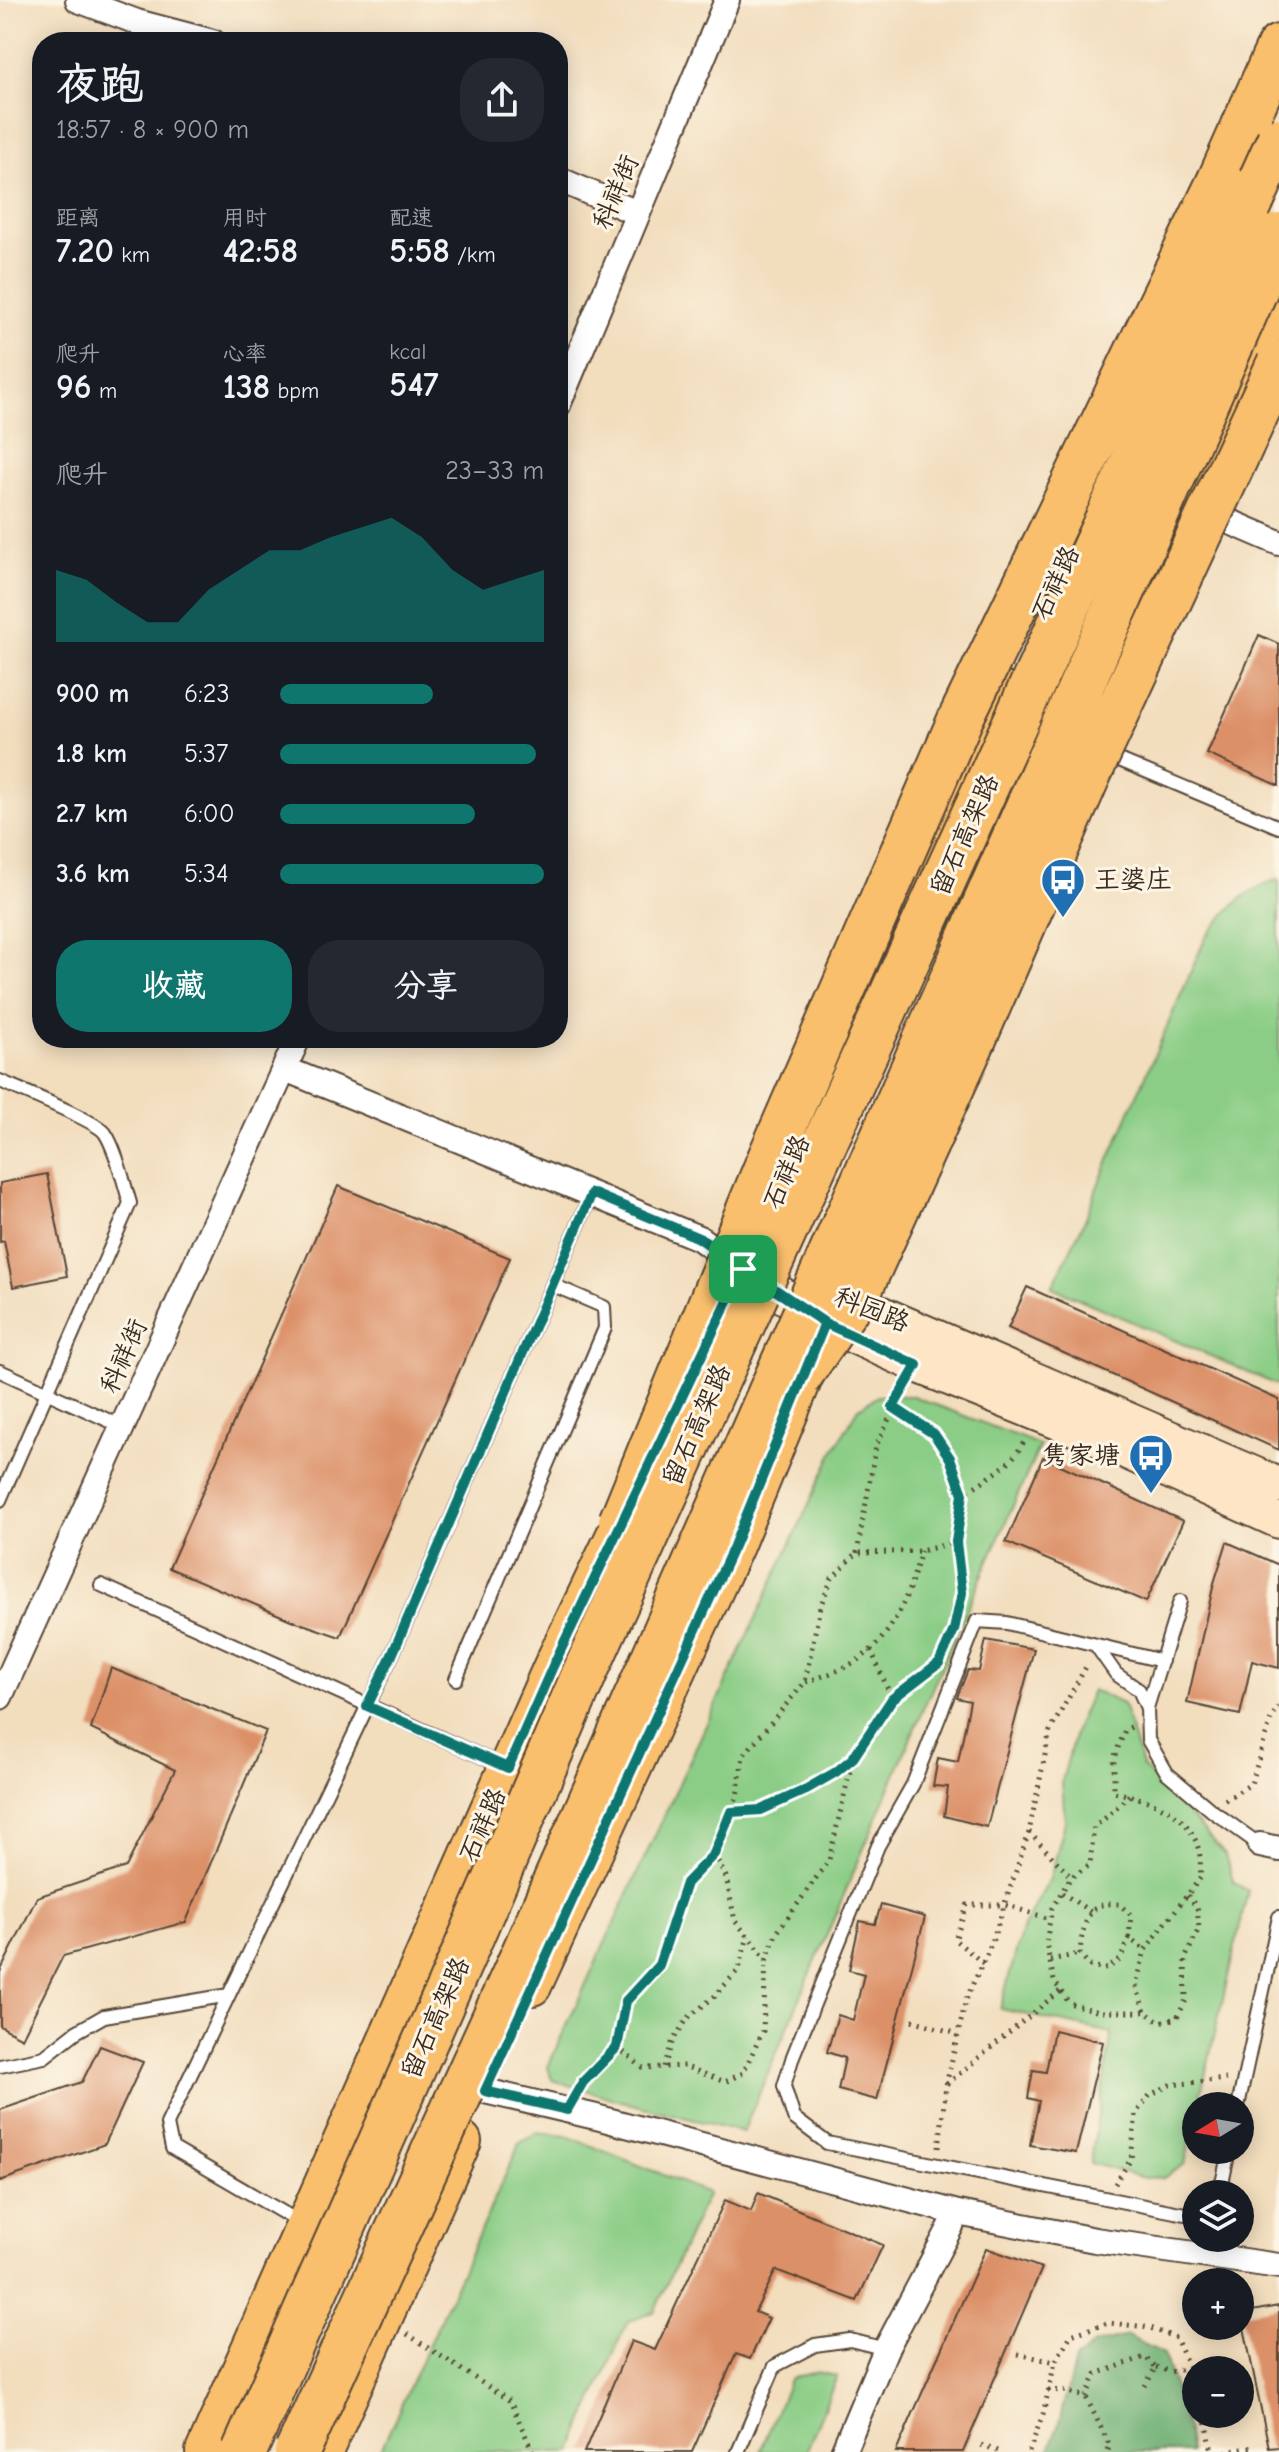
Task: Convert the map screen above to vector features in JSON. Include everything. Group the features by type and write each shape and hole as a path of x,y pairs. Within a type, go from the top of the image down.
{"highway":[{"path":"217,2452 521,1760 635,1491 770,1158 960,720 1220,180 1279,47"},
{"name":"留石高架路","path":"244,2452 586,1670 1279,140"},
{"name":"留石高架路","path":"297,2452 529,1941 1279,236"},
{"path":"741,1459 861,1287 973,1041 1087,778 1279,364"}],"main road":[{"name":"石祥路","path":"205,2452 553,1666 743,1269 905,908 1087,516 1279,62"},
{"path":"323,2452 734,1546 832,1308 1279,296"}],"street":[{"path":"78,0 137,22 175,32"},
{"name":"科祥街","path":"568,381 727,0"},
{"path":"568,183 637,213"},
{"path":"1187,503 1279,543"},
{"name":"科祥街","path":"0,1697 294,1048"},
{"name":"科园路","path":"285,1069 699,1238 743,1269 832,1308 1279,1485"},
{"name":"科园路","path":"832,1308 917,1365 1081,1431 1279,1521"},
{"path":"485,2091 958,2213 1095,2240 1279,2266"},
{"path":"843,2452 886,2349 958,2213"}],"lane":[{"path":"1080,743 1279,827"},
{"path":"0,1081 105,1131 130,1203 0,1500"},
{"path":"305,2226 172,2148 167,2124 392,1655 592,1193"},
{"path":"456,1679 605,1328 604,1307 553,1285"},
{"path":"0,1371 123,1427"},
{"path":"101,1585 508,1768"},
{"path":"1147,1714 1180,1601"},
{"path":"1162,1661 1007,1623 977,1621 913,1784 878,1846 793,2056 784,2086 794,2118 827,2143 1182,2213"},
{"path":"1097,1647 1116,1674 1139,1690 1147,1714 1148,1740 1167,1773 1211,1810 1270,1847"},
{"path":"1241,2092 1279,1917"},
{"path":"0,2066 44,2057 76,2032 104,2016 229,1995"},
{"path":"738,2452 775,2366 815,2345 850,2340 886,2349"}],"path":[{"path":"567,2110 583,2082 617,2047 626,2001 659,1965 686,1883 714,1854 731,1812 737,1797 743,1756 805,1682 820,1607 832,1578 857,1553 876,1446 893,1407 917,1365"},
{"path":"893,1407 934,1434 950,1458 963,1494 956,1542 962,1593 957,1618"},
{"path":"963,1494 999,1471 1021,1449 1036,1414"},
{"path":"857,1553 921,1551 956,1542"},
{"path":"805,1682 843,1669 871,1650 893,1624 910,1591 921,1551"},
{"path":"937,2165 946,2085 966,2000 1005,1905 1029,1832 1050,1731 1097,1647"},
{"path":"871,1650 892,1699"},
{"path":"731,1812 761,1810 836,1772 853,1758 892,1699 939,1663 944,1652"},
{"path":"1211,1810 1251,1784 1272,1716 1279,1707"},
{"path":"1145,2012 1136,1986 1145,1950 1201,1877 1199,1850 1186,1822 1157,1803 1114,1792 1114,1758 1125,1730 1147,1714"},
{"path":"617,2047 643,2068 684,2066 725,2082 743,2073 763,2031 766,1961 776,1934 829,1860 853,1758"},
{"path":"1129,1795 1094,1827 1090,1865 1071,1877 1052,1908 1046,1943 1054,1981 1069,2003 1099,2012 1145,2012 1160,2022 1177,2018 1186,2000 1185,1959 1199,1928 1197,1907 1187,1895"},
{"path":"1029,1832 1071,1877"},
{"path":"714,1854 726,1877 735,1921 766,1961"},
{"path":"1062,1893 1091,1912"},
{"path":"1101,1904 1119,1904 1131,1915 1129,1938 1120,1960 1107,1969 1090,1966 1080,1954 1082,1936 1091,1912 1101,1904"},
{"path":"983,1963 955,1940 967,1905 1005,1905 1050,1919"},
{"path":"664,2067 673,2040 688,2018 715,1996 739,1969 748,1936"},
{"path":"1129,1938 1145,1950"},
{"path":"1050,1960 1080,1954"},
{"path":"946,2085 1061,1990"},
{"path":"912,2020 958,2034"},
{"path":"1106,2199 1131,2159 1136,2113 1150,2095 1170,2085 1244,2078"},
{"path":"383,2319 510,2401 533,2452"},
{"path":"1029,2452 1043,2414 1055,2362 1071,2335 1108,2323 1148,2327 1176,2338 1184,2356"},
{"path":"1018,2354 1055,2362"},
{"path":"1086,2397 1096,2374 1145,2357 1156,2367 1170,2372 1182,2369"},
{"path":"1145,2386 1156,2367"},
{"path":"1048,2390 1086,2397 1110,2446 1107,2452"},
{"path":"1208,2428 1212,2452"},
{"path":"981,2445 1001,2452"},
{"path":"1225,2452 1254,2447"}],"green space":[{"path":"1279,879 1279,1386 1052,1287 1085,1220 1205,939 1245,895"},
{"path":"878,1396 913,1396 1040,1445 923,1709 743,2132 552,2080 548,2067 558,2044 835,1448 859,1408"},
{"path":"1092,1690 1123,1704 1142,1766 1225,1855 1233,1881 1248,1891 1201,2092 1182,2092 1182,2164 1185,2164 1165,2177 1144,2178 1090,2163 1112,2033 1000,2009 1023,1927 1050,1879 1065,1822 1062,1781 1077,1725"},
{"path":"537,2133 567,2136 708,2193 654,2312 627,2322 571,2452 380,2452 520,2143"},
{"path":"1127,2336 1164,2354 1182,2413 1182,2428 1186,2428 1190,2452 1048,2452 1075,2360 1094,2344"},
{"path":"815,2372 837,2376 806,2452 760,2452 790,2379"}],"building":[{"path":"1259,635 1279,644 1279,786 1207,754"},
{"path":"47,1174 67,1276 13,1287 4,1241 0,1242 0,1183"},
{"path":"338,1186 510,1258 340,1637 291,1620 169,1568"},
{"path":"1027,1287 1279,1400 1279,1450 1008,1328"},
{"path":"1043,1457 1183,1521 1146,1602 1006,1542"},
{"path":"1227,1542 1279,1565 1279,1668 1252,1661 1240,1715 1187,1703 1214,1583"},
{"path":"986,1640 1034,1649 987,1827 944,1816 948,1787 933,1786 938,1758 958,1762 970,1701 957,1698 968,1670 979,1671"},
{"path":"111,1668 266,1731 186,1922 63,1956 22,2038 0,2026 0,1972 37,1897 126,1867 175,1770 91,1729"},
{"path":"881,1905 925,1917 877,2100 838,2090 845,2058 827,2052 838,2015 853,2020 864,1974 849,1970 860,1921 875,1924"},
{"path":"1054,2030 1103,2042 1076,2153 1030,2145 1039,2101 1028,2098 1033,2070 1046,2072"},
{"path":"100,2046 143,2062 105,2144 0,2181 0,2110 82,2082"},
{"path":"758,2193 883,2245 857,2301 776,2270 755,2312 769,2318 750,2359 736,2354 692,2452 584,2452 631,2341 655,2350 725,2200 751,2211"},
{"path":"986,2248 1042,2268 963,2452 896,2452"},
{"path":"1279,2306 1279,2447 1269,2448 1254,2376 1254,2356 1250,2356 1247,2340 1254,2340 1254,2311"}],"place":[{"name":"王婆庄","path":"1063,919"},
{"name":"隽家塘","path":"1151,1495"}],"route":[{"path":"743,1269 553,1666 508,1768 367,1706 392,1655 592,1193 699,1238 825,1323 734,1546 485,2091 567,2110 583,2082 617,2047 626,2001 659,1965 686,1883 714,1854 731,1812 761,1810 836,1772 853,1758 892,1699 939,1663 954,1630 962,1593 956,1542 963,1494 950,1458 934,1434 893,1407 917,1365 825,1323 743,1269"}]}
